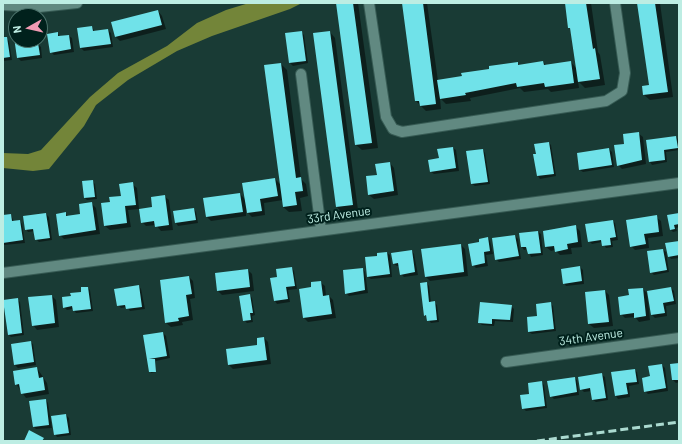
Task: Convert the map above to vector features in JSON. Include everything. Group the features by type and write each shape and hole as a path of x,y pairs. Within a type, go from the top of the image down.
{"street":[{"path":"3,5 77,3"},
{"path":"369,3 386,117 393,130 402,132 606,101 622,91 625,73 615,3"},
{"path":"300,74 321,230"},
{"name":"33rd Avenue","path":"3,274 679,183"},
{"name":"34th Avenue","path":"506,362 679,338"}],"shaded area":[{"path":"249,3 302,3 290,9 212,36 177,51 128,80 96,105 84,126 49,169 33,171 3,168 3,153 28,154 41,150 90,97 118,73 167,46 197,23 226,10"}],"building":[{"path":"336,3 353,3 372,143 355,145"},
{"path":"402,3 423,3 436,104 420,106 419,101 415,101"},
{"path":"565,3 586,3 593,49 595,48 600,79 578,82"},
{"path":"637,3 655,3 668,92 643,95 642,86 649,85"},
{"path":"158,10 162,25 115,37 111,22"},
{"path":"92,26 93,31 108,29 111,44 80,48 77,28"},
{"path":"302,31 306,61 289,63 285,33"},
{"path":"330,31 353,205 336,207 313,33"},
{"path":"58,32 58,36 69,35 71,49 50,53 48,34"},
{"path":"3,37 7,37 10,57 3,58"},
{"path":"16,48 39,48 40,55 17,58"},
{"path":"543,61 544,65 571,61 574,83 545,87 544,83 517,87 516,83 465,93 466,95 440,99 437,80 462,76 461,73 489,69 489,66 518,62 518,65"},
{"path":"281,63 296,178 301,177 303,191 295,192 297,205 283,207 264,65"},
{"path":"639,132 642,160 617,166 614,145 624,144 623,134"},
{"path":"676,136 678,148 664,150 665,160 649,162 646,140"},
{"path":"549,142 554,174 537,176 533,154 536,154 534,144"},
{"path":"453,147 456,168 430,172 428,160 439,158 437,149"},
{"path":"609,148 612,165 579,170 577,153"},
{"path":"483,149 488,182 471,184 466,151"},
{"path":"390,162 394,191 368,195 366,176 377,175 375,164"},
{"path":"275,178 278,196 260,199 262,211 247,213 242,183"},
{"path":"93,180 95,197 84,198 82,181"},
{"path":"133,182 136,205 125,206 127,223 104,226 101,203 110,202 109,197 121,196 119,184"},
{"path":"240,193 243,212 206,217 203,198"},
{"path":"165,195 169,225 155,227 154,221 141,223 139,209 152,207 151,197"},
{"path":"92,202 96,230 59,236 56,214 66,212 66,216 80,214 79,204"},
{"path":"194,208 196,220 175,223 173,211"},
{"path":"46,213 50,238 35,240 33,229 25,230 23,216"},
{"path":"679,213 679,224 674,225 675,229 670,230 667,215"},
{"path":"11,214 12,221 20,220 23,240 3,243 3,215"},
{"path":"657,215 659,232 644,234 646,244 630,247 626,220"},
{"path":"613,220 616,237 610,238 611,245 602,246 601,240 588,242 585,224"},
{"path":"576,225 578,242 567,244 568,249 555,252 554,246 545,247 543,231"},
{"path":"538,231 541,253 528,254 526,247 521,247 519,233"},
{"path":"515,235 519,256 495,260 492,238"},
{"path":"488,237 490,251 484,252 485,263 472,266 468,244 479,242 479,239"},
{"path":"679,241 679,255 668,257 665,243"},
{"path":"461,244 464,272 425,277 421,249"},
{"path":"663,249 667,270 650,273 647,251"},
{"path":"412,250 415,272 400,275 398,263 393,264 391,253"},
{"path":"387,252 390,274 367,277 365,257 377,256 377,253"},
{"path":"580,266 582,281 563,284 561,269"},
{"path":"292,267 295,286 286,287 288,299 274,301 270,278 277,277 276,269"},
{"path":"363,268 365,290 345,294 343,270"},
{"path":"248,269 250,287 217,291 215,273"},
{"path":"189,276 192,294 186,295 189,316 178,318 179,321 165,323 160,280"},
{"path":"321,281 323,296 329,295 332,314 303,318 299,289 311,287 311,282"},
{"path":"427,282 429,302 435,301 437,320 427,321 426,315 424,316 420,283"},
{"path":"139,285 142,307 126,309 125,305 117,306 114,289"},
{"path":"81,287 88,287 91,309 73,311 72,306 63,308 62,297 71,296 70,293 81,292"},
{"path":"671,287 674,301 663,303 665,313 651,315 647,291"},
{"path":"643,288 646,316 634,318 634,313 620,315 618,297 629,295 628,289"},
{"path":"605,290 609,322 588,324 585,292"},
{"path":"250,294 253,313 250,313 251,320 243,321 239,296"},
{"path":"52,295 55,323 32,326 28,297"},
{"path":"18,298 22,333 8,335 3,300"},
{"path":"480,302 512,305 510,320 492,319 492,324 478,323"},
{"path":"551,302 554,329 528,332 527,317 537,316 536,304"},
{"path":"163,332 167,356 149,359 155,359 156,372 149,372 143,335"},
{"path":"264,337 267,360 228,365 226,349 257,345 257,338"},
{"path":"31,341 34,362 14,365 11,344"},
{"path":"679,363 679,380 672,380 670,364"},
{"path":"662,364 666,388 644,392 642,378 650,376 648,366"},
{"path":"37,367 39,378 43,377 45,390 21,394 19,384 15,385 13,371"},
{"path":"635,369 637,382 626,383 628,394 615,396 611,372"},
{"path":"602,373 606,398 592,400 590,388 580,390 578,377"},
{"path":"575,377 577,392 550,397 547,381"},
{"path":"542,381 545,406 522,409 520,395 529,394 528,383"},
{"path":"46,399 49,425 33,427 29,401"},
{"path":"66,414 69,433 54,435 51,416"},
{"path":"29,430 44,438 42,441 24,441"}],"railway":[{"path":"537,441 679,422"}]}
